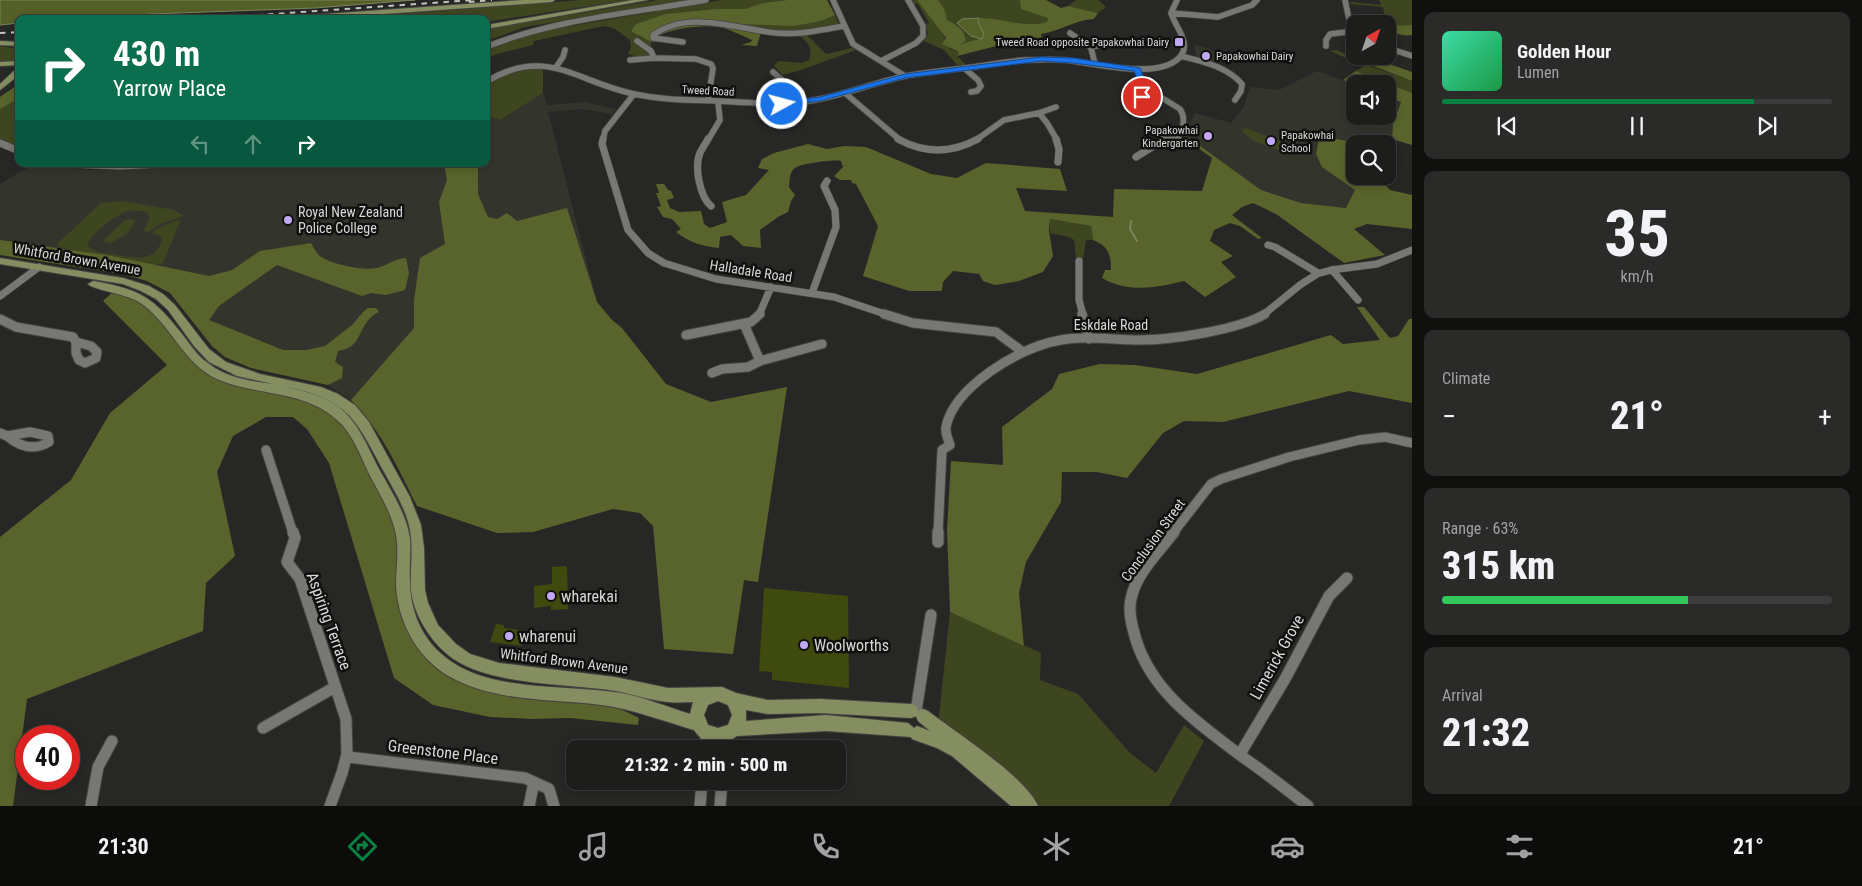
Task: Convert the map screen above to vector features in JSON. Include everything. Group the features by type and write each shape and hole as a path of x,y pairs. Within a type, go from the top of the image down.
{"main road":[{"path":"339,15 552,0"},
{"path":"490,26 645,0"},
{"path":"0,39 15,37"},
{"path":"0,43 15,44"},
{"path":"0,66 15,64"},
{"path":"0,66 9,70 15,78"},
{"path":"0,88 15,81"},
{"path":"0,95 15,82"},
{"name":"Whitford Brown Avenue","path":"0,261 112,287 140,296 156,308 197,360 215,374 230,380 312,398 327,405 345,419 362,448 400,524 404,540 403,587 409,620 423,644 440,662 461,675 489,685 624,702 703,728"},
{"name":"Whitford Brown Avenue","path":"0,268 35,270 124,281 146,288 165,300 201,346 216,361 235,371 317,389 334,395 347,404 365,426 411,513 417,541 418,590 428,621 440,639 465,659 499,670 630,686 668,695 711,695"},
{"path":"1023,806 957,751 940,742 913,733 826,723 728,737 716,736 703,728 698,717 699,706 702,700 711,695 724,694 733,700 768,706 820,706 917,712 990,765 1015,788 1030,806"},
{"path":"728,737 738,719 739,712 733,700"},
{"path":"913,733 903,720 905,714 917,712"},
{"path":"913,733 923,732 926,727 917,712"}],"street":[{"path":"490,45 516,35 552,26 706,0"},
{"path":"833,0 853,44 905,76"},
{"path":"881,61 916,43 923,36 923,26 908,0"},
{"path":"1177,0 1171,13 1173,21 1184,40 1181,56 1219,67 1238,79 1242,84 1241,91 1234,100"},
{"path":"1171,13 1218,17 1252,5 1257,0"},
{"path":"1345,0 1348,15"},
{"path":"683,42 658,40 653,35 669,26 693,22 730,24 776,33 804,33 844,26"},
{"path":"1326,46 1326,40 1330,34 1346,31"},
{"path":"1070,34 1091,47 1094,52 1095,64"},
{"path":"637,41 651,51 654,58"},
{"path":"1091,47 1114,42"},
{"path":"556,67 564,57 565,50"},
{"path":"1396,51 1412,56"},
{"name":"Tweed Road","path":"490,80 499,74 521,67 556,67 595,83 634,94 670,99 718,102 791,103 820,99 905,76 1036,59 1153,69 1171,65 1181,56"},
{"path":"630,60 654,58 696,59 711,64 713,68 708,101"},
{"path":"964,68 978,80 981,86 977,91 971,92"},
{"path":"1136,158 1145,154 1155,143 1160,142 1175,146 1185,122 1184,114 1180,109 1151,92 1143,84 1137,69"},
{"path":"773,72 781,78 791,103"},
{"path":"1137,110 1133,107 1133,102 1151,92"},
{"path":"845,93 899,140 920,148 940,151 963,147 980,138 1004,120 1039,113 1056,107"},
{"name":"Halladale Road","path":"634,94 605,131 602,144 626,222 633,236 648,253 668,264 702,276 842,299 913,323 996,332 1024,352"},
{"path":"711,206 704,200 697,169 699,154 720,120 718,102"},
{"path":"1039,113 1054,130 1060,158 1058,162"},
{"path":"0,143 15,149"},
{"path":"812,293 836,227 835,210 824,186 827,181"},
{"path":"1268,245 1275,247 1318,273"},
{"name":"Eskdale Road","path":"938,542 942,450 950,445 946,427 953,408 974,384 1024,352 1053,341 1089,339 1153,340 1198,334 1253,319 1270,312 1296,286 1318,273 1376,264 1412,250"},
{"path":"1079,261 1079,300 1089,339"},
{"path":"0,296 35,270"},
{"path":"1332,270 1358,300"},
{"path":"686,335 751,322 761,313 771,288"},
{"path":"0,319 16,327 73,337 76,342"},
{"path":"744,324 760,361"},
{"path":"712,373 722,369 748,367 760,361 822,344"},
{"name":"Conclusion Street","path":"1308,806 1192,719 1157,683 1137,650 1129,614 1130,596 1138,580 1211,484 1280,460 1359,440 1385,437 1412,443"},
{"name":"Aspiring Terrace","path":"266,450 295,538 287,562 300,579 346,719 349,737 348,757 330,806"},
{"name":"Limerick Grove","path":"1240,754 1285,679 1329,596 1347,578"},
{"path":"917,712 931,615"},
{"path":"263,728 336,687"},
{"path":"703,728 704,740"},
{"path":"91,806 98,767 112,741"},
{"name":"Greenstone Place","path":"348,757 525,778 547,786 553,792 554,806"},
{"path":"530,806 534,782"},
{"path":"700,806 701,790"},
{"path":"720,806 721,790"}],"shaded area":[{"path":"0,0 415,0 315,8 139,15 15,15 15,23 0,25"},
{"path":"580,0 629,0 490,21 490,15 386,15"},
{"path":"658,0 693,0 525,27 490,40 490,28"},
{"path":"722,0 787,0 762,3 745,9 714,9 665,14 636,24 639,36 651,42 652,57 639,57 628,54 631,47 630,40 615,29 604,26 534,41 533,45 490,57 490,49 514,39 548,30"},
{"path":"787,0 827,0 835,15 821,21 794,26 738,24 761,32 757,46 741,45 752,40 727,29 712,26 665,33 658,36 665,40 651,42 631,31 636,24 665,14 714,9 745,9 762,3"},
{"path":"912,0 917,0 926,10 950,49 959,52 957,56 966,65 958,66 944,50 924,41 928,34 926,24 929,23 918,4 914,4"},
{"path":"917,0 938,0 944,9 947,20 964,33 966,41 958,45 982,38 978,22 979,18 1022,24 1047,22 1048,18 1021,9 1020,0 1046,0 1061,8 1068,6 1098,13 1094,19 1080,21 1055,31 1041,34 1043,44 1008,43 957,56 959,52 942,44 946,38"},
{"path":"938,0 1020,0 1028,11 1048,18 1047,22 1036,24 988,18 966,19 957,23 971,36 982,39 954,46 958,26 947,20"},
{"path":"1076,0 1098,0 1106,7 1098,13 1068,6"},
{"path":"1379,0 1412,0 1412,35 1396,33 1396,15 1385,15 1383,7 1351,4 1350,2 1381,5"},
{"path":"835,15 839,25 804,31 776,32 738,24 821,21"},
{"path":"979,18 978,22 984,34 982,39 971,36 957,23 962,19"},
{"path":"1396,24 1400,26 1412,25 1412,35 1396,33"},
{"path":"806,34 826,54 852,48 856,50 783,75 774,66 778,61 801,63 809,60 809,46 799,35"},
{"path":"1194,44 1220,53 1219,63 1196,58"},
{"path":"0,46 15,48 15,61 0,62"},
{"path":"1337,50 1346,54 1346,58 1330,51"},
{"path":"1362,65 1368,65 1395,75 1366,75 1356,71 1364,66"},
{"path":"1371,65 1392,65 1412,72 1412,81"},
{"path":"543,68 543,93 501,120 490,117 490,84 513,73"},
{"name":"Papakowhai School","path":"1317,71 1346,82 1346,125 1393,125 1392,135 1346,135 1346,141 1320,137 1346,185 1350,185 1356,190 1346,208 1301,203 1261,190 1185,135 1195,113 1231,123 1244,107 1250,87 1279,90"},
{"path":"1356,71 1366,75 1350,75"},
{"path":"1396,75 1412,81 1412,93 1396,87"},
{"path":"15,87 15,145 0,140 0,97"},
{"path":"15,87 15,100 0,109 0,97"},
{"path":"1396,87 1412,93 1412,145 1396,140 1396,135 1392,135 1393,125 1396,125 1396,116 1401,102 1396,100"},
{"name":"Royal New Zealand Police College","path":"543,93 547,105 585,102 616,109 612,114 583,109 548,112 597,302 351,400 328,385 251,368 225,357 212,346 170,293 147,281 122,274 0,255 0,184 29,167 59,167 84,170 162,167 490,167 490,117 502,120"},
{"name":"Papakowhai School","path":"1396,99 1401,101 1396,115"},
{"path":"1246,128 1284,143 1278,150 1252,140 1242,131"},
{"path":"1185,135 1261,190 1301,203 1346,208 1355,190 1348,185 1385,185 1390,190 1412,195 1412,229 1367,224 1354,229 1385,255 1344,263 1276,214 1253,203 1242,207 1232,215 1262,238 1258,239 1240,226 1230,223 1214,230 1210,241 1233,256 1221,262 1236,277 1205,297 1184,281 1142,288 1121,286 1102,278 1105,270 1111,270 1110,259 1108,251 1093,240 1091,226 1050,219 1049,231 1053,256 1043,272 1019,281 995,285 983,281 979,274 953,271 943,282 942,291 909,291 863,276 878,226 856,184 852,183 851,180 840,180 834,176 843,167 841,161 810,163 798,166 793,170 790,176 789,187 795,195 788,212 760,230 761,248 743,246 731,235 720,237 719,248 691,241 676,232 681,229 672,219 663,217 657,207 661,206 656,193 659,193 656,184 664,184 671,191 674,198 667,200 670,208 679,212 701,211 704,224 710,228 727,222 722,202 746,195 769,170 758,168 762,159 774,153 808,144 827,149 844,146 866,147 931,174 957,178 986,163 1060,169 1067,191 1016,188 1025,211 1113,217 1114,189 1202,191 1212,158 1184,138"},
{"path":"1320,136 1346,141 1346,184 1322,167 1316,154"},
{"path":"445,167 478,167 478,194 488,217 497,219 507,213 517,221 567,208 597,302 612,320 622,328 666,384 711,402 787,387 758,582 744,580 733,654 664,649 653,526 640,513 613,509 533,532 497,533 417,506 380,437 351,400 414,328 414,300 420,258 445,244 439,202 447,180"},
{"path":"122,201 174,210 184,216 160,224 148,232 144,231 150,217 148,213 138,210 128,211 111,220 92,236 88,246 100,252 128,257 149,256 159,247 162,239 159,235 151,233 181,219 163,263 153,265 57,247 58,243 101,203"},
{"path":"133,219 135,222 128,233 111,243 103,241 125,220"},
{"path":"1050,219 1091,226 1093,240 1086,240 1083,260 1076,258 1074,240 1050,233"},
{"path":"0,240 107,255 209,276 232,270 260,251 311,243 321,257 328,261 352,267 375,268 398,259 406,258 409,273 405,290 386,295 371,293 362,296 277,265 219,306 209,320 283,350 306,350 325,346 352,325 368,308 376,308 379,312 368,320 354,344 338,351 335,362 343,367 342,378 328,385 251,368 225,357 212,346 170,293 147,281 122,274 0,255"},
{"path":"115,290 140,300 213,375 308,400 325,407 347,430 394,521 398,535 398,589 438,667 614,706 639,718 638,725 570,718 490,717 433,705 394,678 329,463 307,429 293,417 266,417 233,436 217,472 235,556 206,583 203,631 27,699 24,725 15,725 15,790 13,806 0,806 0,537 71,480 110,413 167,365 103,301"},
{"path":"1357,307 1364,307 1390,338 1398,336 1409,319 1412,319 1412,403 1349,391 1223,422 1184,421 1163,433 1127,478 1097,472 1062,472 1061,502 1026,562 1019,593 1024,646 950,612 947,530 951,461 1003,465 1002,427 1052,389 1059,374 1100,364 1135,365 1197,374 1331,335 1343,344 1380,340"},
{"path":"950,612 1041,653 1040,680 1078,694 1130,753 1156,773 1184,725 1204,741 1169,806 1029,806 937,735"}],"building":[{"name":"wharekai","path":"567,566 568,609 551,610 551,606 534,608 534,586 552,584 552,567"},
{"name":"Woolworths","path":"764,588 848,596 849,688 772,680 772,672 759,671"},
{"name":"wharenui","path":"496,624 504,625 504,628 527,631 522,646 490,642"}],"waterway":[{"path":"1131,221 1130,229 1137,241"}],"railway":[{"path":"259,15 474,0"},
{"path":"469,2 492,0"},
{"path":"0,33 15,32"}],"place":[{"name":"Tweed Road opposite Papakowhai Dairy","path":"1179,42"},
{"name":"Papakowhai Dairy","path":"1206,56"},
{"name":"Papakowhai Kindergarten","path":"1208,136"},
{"name":"Papakowhai School","path":"1271,141"},
{"name":"Royal New Zealand Police College","path":"288,220"},
{"name":"wharekai","path":"551,596"},
{"name":"wharenui","path":"509,636"},
{"name":"Woolworths","path":"804,645"}],"route":[{"path":"782,104 820,99 905,76 1041,59 1137,69 1143,84 1151,92 1142,97"}]}
